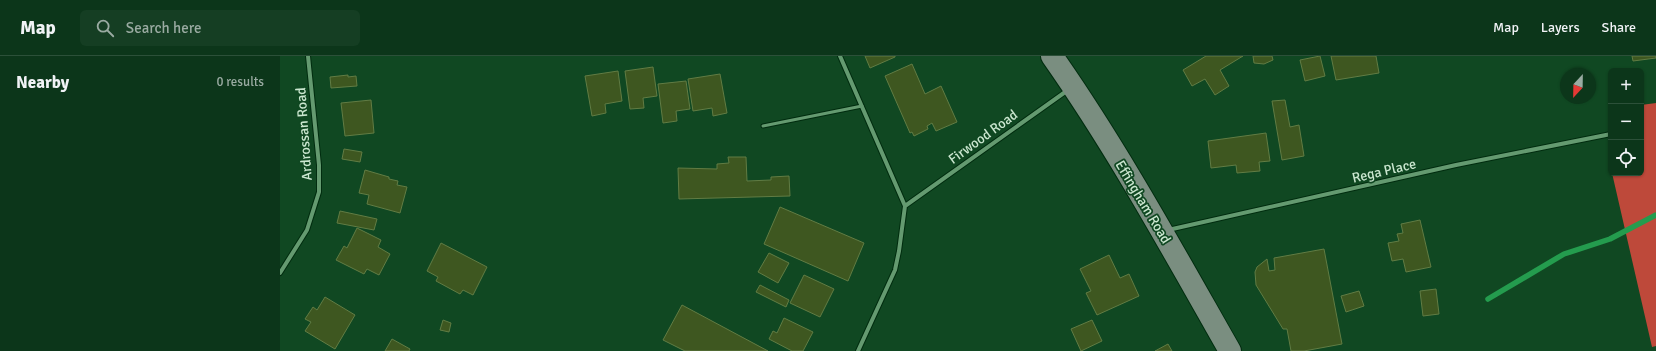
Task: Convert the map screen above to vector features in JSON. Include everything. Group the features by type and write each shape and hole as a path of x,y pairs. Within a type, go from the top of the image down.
{"street":[{"name":"Ardrossan Road","path":"280,273 307,230 314,212 319,192 319,165 308,56"},
{"path":"840,56 905,206 899,251 894,270 858,351"},
{"name":"Effingham Road","path":"1052,56 1073,86 1162,232 1230,351"},
{"name":"Firwood Road","path":"905,206 1073,86"},
{"name":"Rega Place","path":"1162,232 1456,165 1608,135"}],"lane":[{"path":"762,126 862,106"}],"shaded area":[{"path":"1656,103 1656,346 1652,347 1613,176 1644,176 1644,105"}],"building":[{"path":"865,56 895,56 895,57 870,68"},
{"path":"1206,56 1243,56 1220,70 1229,86 1215,95 1205,79 1192,86 1183,70"},
{"path":"1253,56 1272,56 1273,60 1264,64 1254,63"},
{"path":"1320,56 1325,76 1305,81 1300,60"},
{"path":"1331,56 1376,56 1379,73 1336,80"},
{"path":"1632,56 1656,56 1656,58 1633,61"},
{"path":"912,64 925,94 941,86 957,122 936,131 932,123 927,126 928,129 914,136 912,132 910,133 885,76"},
{"path":"653,67 657,96 643,98 644,108 630,109 625,71"},
{"path":"618,71 622,101 605,104 606,113 592,116 585,76"},
{"path":"720,74 727,113 713,116 712,108 693,111 688,79"},
{"path":"348,75 348,77 356,76 357,86 331,88 330,77"},
{"path":"686,81 690,109 676,111 677,121 663,123 658,84"},
{"path":"371,100 374,133 345,136 341,103"},
{"path":"1285,100 1290,127 1299,125 1304,156 1282,160 1272,101"},
{"path":"1266,133 1270,161 1259,162 1260,171 1237,173 1236,165 1211,168 1208,141"},
{"path":"344,149 362,152 360,162 342,159"},
{"path":"728,157 746,157 747,181 771,180 771,177 789,176 790,196 679,199 678,168 717,169 717,164 729,163"},
{"path":"365,170 389,177 389,179 398,181 397,185 407,187 400,213 367,204 369,195 359,193"},
{"path":"780,207 864,243 848,281 764,244"},
{"path":"340,211 377,219 374,230 337,223"},
{"path":"1420,220 1431,267 1406,272 1403,259 1392,261 1388,243 1399,241 1397,234 1403,233 1401,224"},
{"path":"357,228 381,240 378,247 390,254 379,275 367,269 364,274 336,260 344,246 347,248"},
{"path":"441,243 487,267 473,295 463,290 460,294 436,281 438,277 427,271"},
{"path":"1324,249 1342,344 1304,351 1291,351 1287,329 1283,329 1256,285 1255,272 1257,267 1267,259 1269,271 1275,270 1274,258"},
{"path":"769,253 789,263 778,283 758,272"},
{"path":"1109,255 1120,278 1129,274 1139,296 1097,315 1086,293 1091,291 1080,269"},
{"path":"804,275 834,289 820,317 790,303"},
{"path":"760,285 789,300 786,307 756,292"},
{"path":"1436,289 1439,314 1423,316 1420,291"},
{"path":"1359,291 1364,306 1346,312 1341,296"},
{"path":"325,297 355,315 335,349 305,331 311,322 305,319 313,307 317,310"},
{"path":"682,305 768,351 685,351 663,340"},
{"path":"784,318 813,332 803,351 792,351 769,339 773,331 777,333"},
{"path":"443,320 451,323 449,332 440,330"},
{"path":"1092,320 1102,341 1081,351 1071,329"},
{"path":"392,339 410,349 409,351 385,351"},
{"path":"1168,344 1172,351 1155,351"}],"waterway":[{"path":"1488,299 1564,254 1610,239 1656,215"}]}
